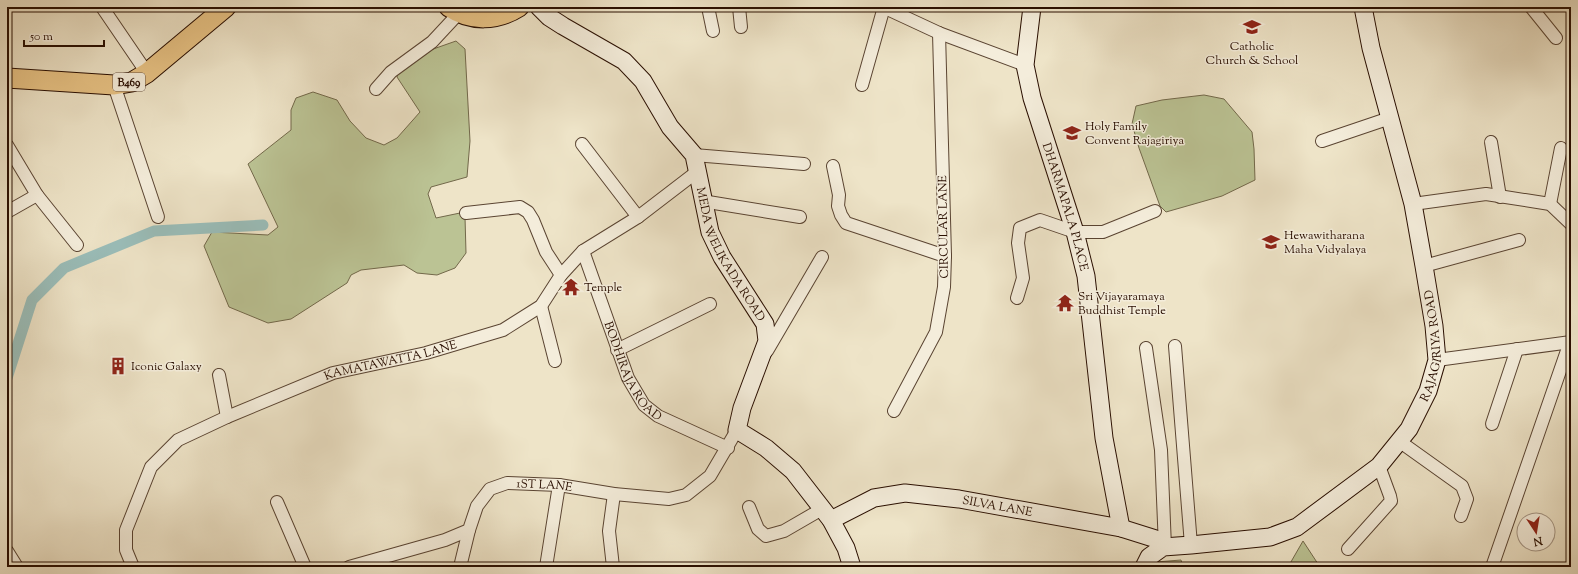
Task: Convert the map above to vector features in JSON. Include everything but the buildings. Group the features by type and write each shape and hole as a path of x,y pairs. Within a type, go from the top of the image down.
{"main road":[{"name":"B469","path":"7,78 114,85 132,82 147,73 226,7"},
{"path":"454,10 469,17 490,18 510,13 519,7"}],"street":[{"path":"102,7 147,73"},
{"path":"539,7 563,26 624,61 643,81 670,127 696,163 804,164"},
{"path":"708,7 713,31"},
{"path":"739,7 741,27"},
{"path":"862,85 884,7 939,33 1025,65"},
{"name":"DHARMAPALA PLACE","path":"1032,7 1025,65 1032,98 1075,232 1086,276 1104,438 1121,528"},
{"name":"RAJAGIRIYA ROAD","path":"1164,547 1270,537 1297,527 1379,466 1409,429 1428,391 1437,360 1434,326 1424,266 1413,204 1371,48 1363,7"},
{"path":"1531,7 1556,38"},
{"path":"376,89 390,72 432,42 454,10"},
{"name":"CIRCULAR LANE","path":"894,411 936,332 944,287 945,256 939,33"},
{"path":"114,85 158,218"},
{"path":"1322,141 1390,118"},
{"path":"1491,142 1500,197"},
{"path":"582,144 638,217"},
{"path":"7,146 37,195 77,245"},
{"path":"1550,204 1561,148"},
{"name":"MEDA WELIKADA ROAD","path":"696,163 702,201 710,232 722,256 765,324 767,341 742,408 737,430"},
{"name":"KAMATAWATTA LANE","path":"133,567 126,550 126,530 151,467 178,440 227,417 333,373 426,353 504,330 541,306 561,275 583,251 638,217 696,163"},
{"path":"833,166 839,195 838,206 840,215 846,223 945,256"},
{"path":"1413,204 1486,194 1550,204 1571,224"},
{"path":"7,212 37,195"},
{"path":"702,201 800,217"},
{"path":"466,213 520,207 528,212 533,220 546,252 561,275"},
{"path":"1017,298 1023,278 1018,243 1020,228 1040,220 1075,232 1103,232 1155,211"},
{"path":"1424,266 1519,240"},
{"name":"BODHIRAJA ROAD","path":"583,251 628,378 644,405 658,416 728,448"},
{"path":"759,364 822,257"},
{"path":"617,350 710,304"},
{"path":"541,306 555,361"},
{"path":"1437,360 1571,342 1492,567"},
{"path":"1175,346 1191,545"},
{"path":"1144,567 1149,557 1164,547 1161,450 1146,348"},
{"path":"1492,424 1517,349"},
{"path":"219,375 227,417"},
{"path":"737,430 766,448 793,471 827,515 846,548 852,567"},
{"name":"1ST LANE","path":"460,567 468,530 477,506 490,489 508,483 558,485 614,494 669,499 686,495 710,476 728,448 737,430"},
{"path":"1399,441 1462,486 1468,499 1461,516"},
{"path":"1348,549 1391,501 1379,466"},
{"path":"546,567 558,485"},
{"name":"SILVA LANE","path":"827,515 874,498 906,493 959,499 1121,528 1156,539 1164,547"},
{"path":"613,567 609,531 614,494"},
{"path":"277,502 305,567"},
{"path":"749,507 758,529 766,536 784,532 827,515"},
{"path":"349,567 445,540 468,530"},
{"path":"7,551 17,567"}],"green space":[{"path":"456,41 465,49 470,141 467,177 431,187 428,194 436,218 460,213 465,217 466,253 455,268 437,275 417,273 404,265 361,270 351,275 347,283 291,319 268,323 229,307 204,246 212,232 268,235 278,227 248,164 291,130 291,110 296,98 313,92 337,100 350,121 366,138 384,145 397,138 420,112 397,77 402,60"},
{"path":"1204,95 1224,99 1252,132 1255,180 1222,196 1166,212 1160,206 1132,124 1136,106 1162,100"},
{"path":"1303,541 1320,567 1288,567"},
{"path":"1181,560 1183,567 1154,567 1156,562"}],"waterway":[{"path":"7,378 32,300 64,268 154,231 263,225"}],"place":[{"name":"Catholic Church & School","path":"1252,27"},
{"name":"Holy Family Convent Rajagiriya","path":"1072,133"},
{"name":"Hewawitharana Maha Vidyalaya","path":"1271,242"},
{"name":"Temple","path":"571,287"},
{"name":"Sri Vijayaramaya Buddhist Temple","path":"1065,303"},
{"name":"Iconic Galaxy","path":"118,366"}]}
